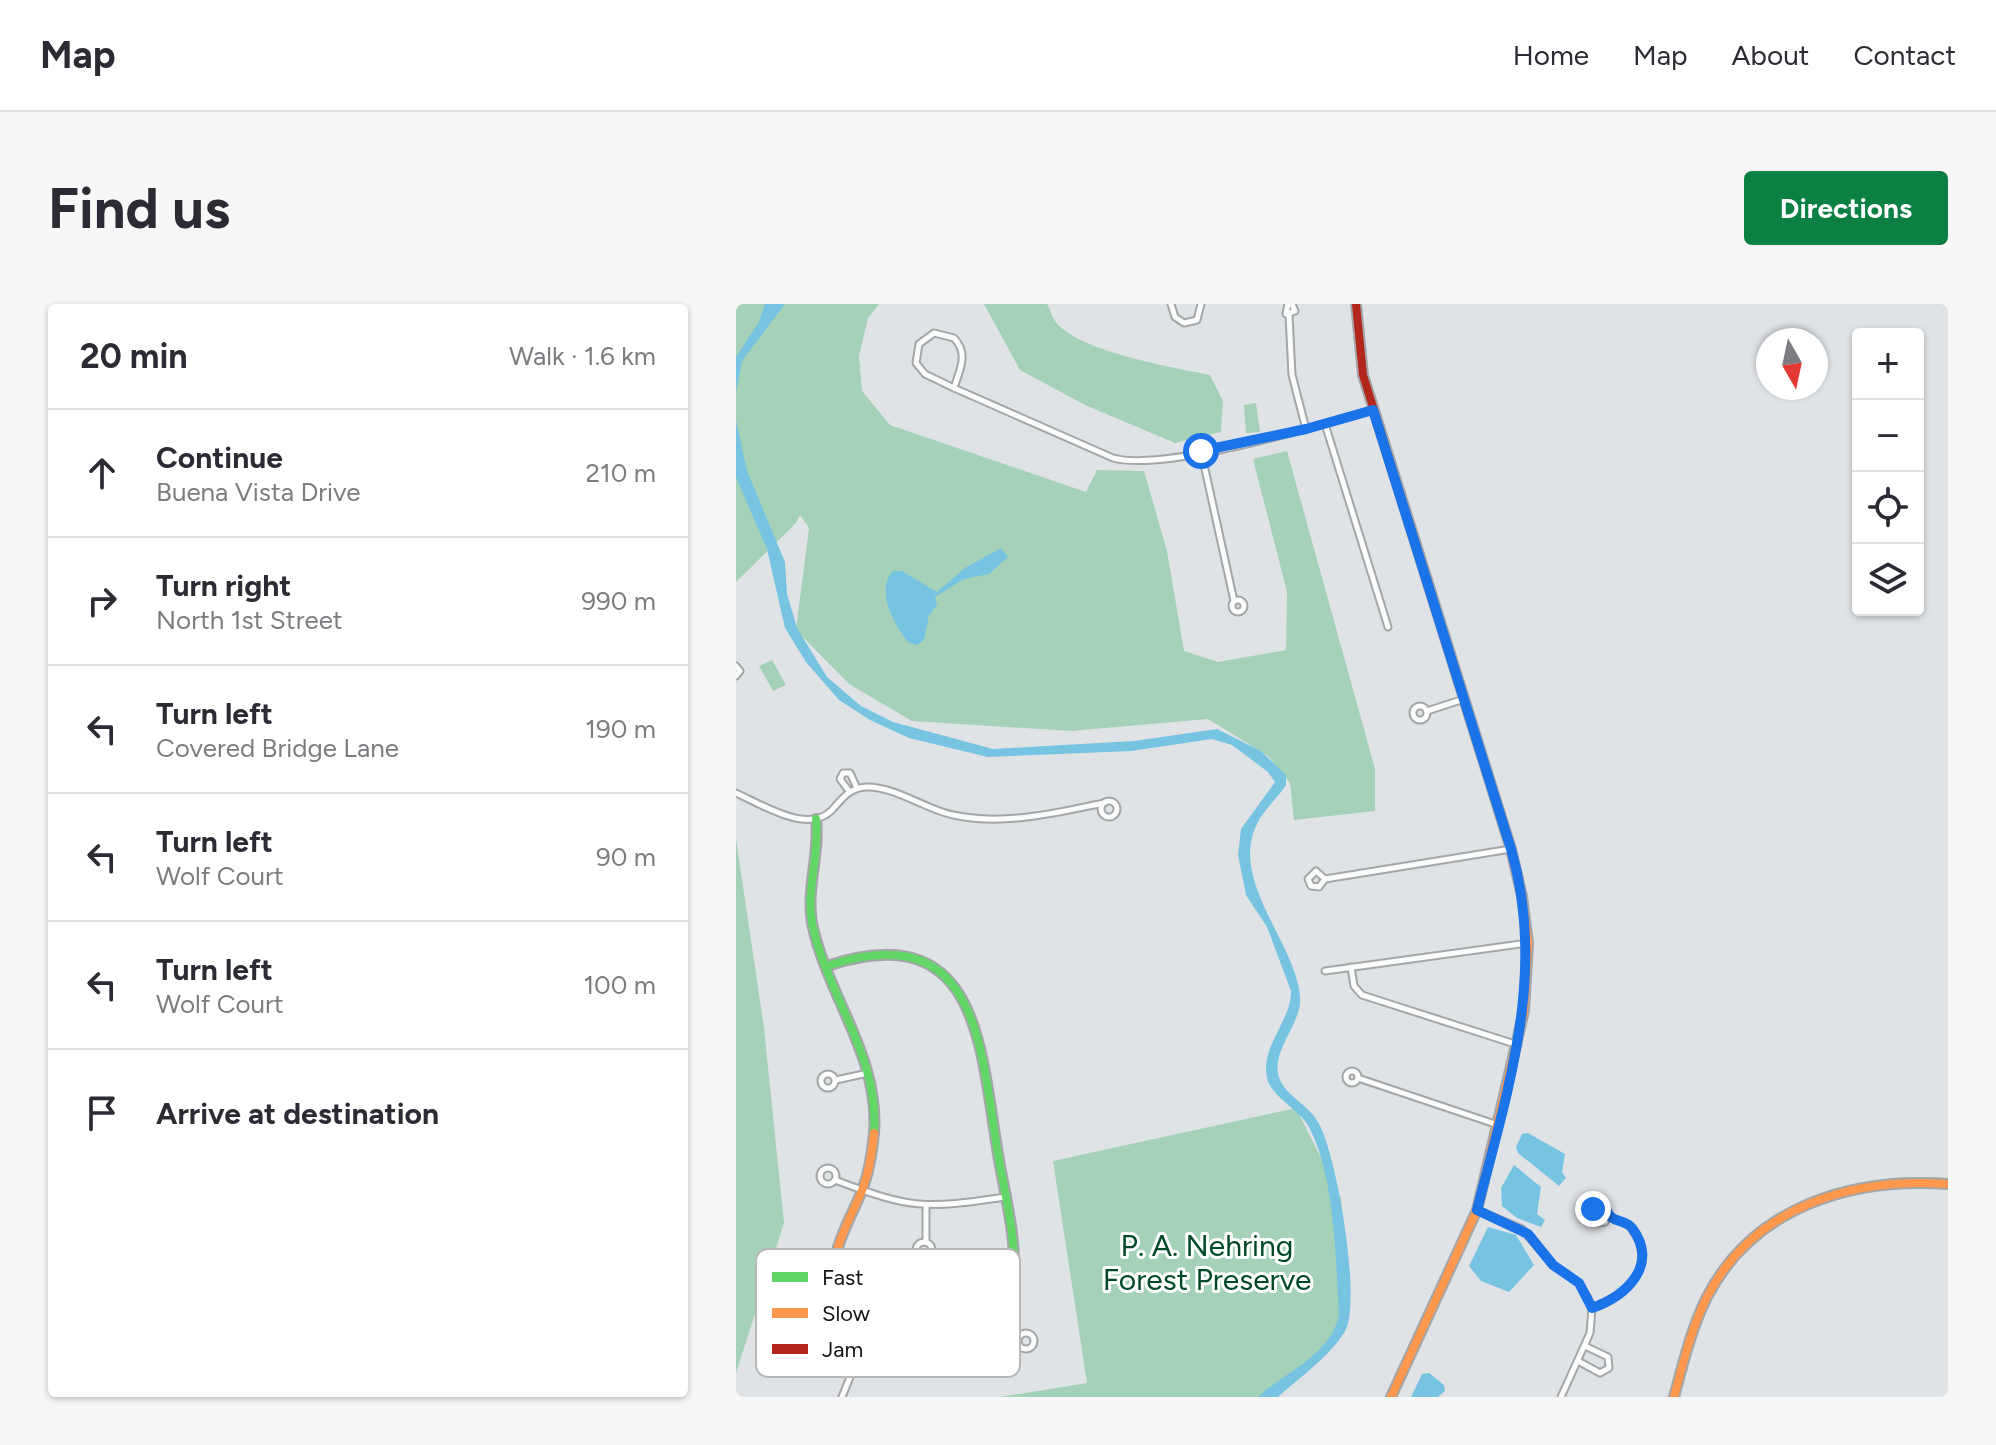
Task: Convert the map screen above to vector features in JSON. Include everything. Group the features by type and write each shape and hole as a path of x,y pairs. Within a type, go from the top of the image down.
{"street":[{"path":"1171,304 1175,317 1184,323 1199,318 1201,304"},
{"path":"1290,304 1284,311 1289,315 1292,375 1306,429"},
{"path":"1356,304 1358,347 1373,410 1511,849 1521,887 1528,943 1524,1011 1518,1045 1477,1210 1391,1397"},
{"path":"954,388 963,361 960,346 944,333 929,334 916,348 918,367 929,377 954,388 1122,460 1145,462 1306,429 1373,410"},
{"path":"1325,424 1388,627"},
{"path":"1201,451 1234,601"},
{"path":"736,666 740,671 736,676"},
{"path":"1427,711 1465,699"},
{"path":"849,791 840,779 843,773 850,773 857,788"},
{"path":"736,793 791,816 816,819 829,812 849,791 873,787 951,815 988,820 1031,817 1104,803"},
{"path":"816,819 819,839 810,902 813,925 869,1072 875,1124 862,1190 836,1249"},
{"path":"1325,879 1511,849"},
{"path":"1325,971 1528,943"},
{"path":"827,966 863,953 894,954 933,969 958,991 972,1012 979,1036 1012,1249"},
{"path":"1351,967 1354,986 1362,995 1518,1045"},
{"path":"836,1080 869,1072"},
{"path":"1358,1078 1499,1125"},
{"path":"835,1180 898,1203 926,1207 1005,1197"},
{"path":"1674,1397 1709,1294 1733,1259 1761,1230 1807,1201 1852,1186 1911,1180 1948,1184"},
{"path":"926,1207 926,1242"},
{"path":"1477,1210 1528,1234 1553,1265 1579,1283 1592,1308 1592,1327 1561,1397"},
{"path":"1592,1308 1625,1292 1640,1265 1639,1242 1631,1227 1624,1220 1609,1216"},
{"path":"1578,1361 1600,1373 1609,1368 1608,1357 1585,1346"},
{"path":"842,1397 850,1377"}],"green space":[{"path":"736,304 879,304 868,318 859,356 862,391 890,425 1086,492 1097,470 1144,471 1167,551 1184,651 1218,662 1286,650 1287,592 1253,459 1287,451 1375,769 1375,811 1294,820 1290,783 1268,756 1208,719 1071,731 912,721 849,684 796,630 809,528 800,515 796,523 736,582"},
{"path":"984,304 1047,304 1055,321 1067,332 1104,350 1210,375 1223,401 1221,432 1175,443 1085,405 1020,370"},
{"path":"1256,403 1260,432 1246,433 1244,405"},
{"path":"772,660 786,685 773,691 759,666"},
{"path":"736,839 764,1028 784,1223 776,1249 756,1249 756,1310 736,1373"},
{"name":"P. A. Nehring Forest Preserve","path":"1296,1108 1341,1198 1349,1285 1345,1332 1276,1397 1000,1397 1087,1383 1053,1161"}],"water":[{"path":"765,304 785,304 742,361 736,393 736,357 759,322"},
{"path":"736,420 747,471 785,562 787,594 797,628 827,677 861,706 893,722 993,749 1134,741 1217,729 1261,751 1286,775 1286,785 1257,824 1251,845 1251,867 1266,911 1296,975 1300,996 1296,1018 1281,1050 1278,1071 1285,1087 1314,1116 1325,1139 1345,1226 1351,1288 1350,1312 1341,1338 1278,1397 1258,1397 1316,1353 1334,1330 1339,1316 1333,1220 1325,1171 1306,1122 1275,1092 1267,1078 1268,1055 1287,1012 1291,991 1267,927 1246,895 1238,855 1241,829 1275,782 1268,772 1232,745 1212,739 1131,751 988,757 909,738 870,720 839,700 806,662 785,628 767,549 736,477"},
{"path":"1001,548 1008,557 989,574 964,579 935,597 937,605 929,615 924,640 917,645 909,643 893,617 886,597 888,579 893,571 902,571 937,592 965,568"},
{"path":"1528,1133 1565,1154 1562,1172 1566,1178 1559,1186 1518,1153 1516,1147 1522,1134"},
{"path":"1514,1165 1541,1187 1537,1214 1545,1220 1541,1227 1517,1218 1502,1206 1501,1188"},
{"path":"1488,1227 1516,1235 1534,1265 1509,1292 1481,1281 1469,1266"},
{"path":"1429,1373 1444,1385 1445,1391 1438,1397 1411,1397 1422,1374"}],"traffic: fast":[{"path":"816,819 812,923 819,950 869,1078 874,1105 874,1133"},
{"path":"827,966 877,955 914,959 942,974 962,999 975,1031 984,1068 1014,1249"}],"traffic: slow":[{"path":"1391,1397 1477,1210 1524,1011 1528,943 1522,896"},
{"path":"838,1249 866,1179 874,1133"},
{"path":"1674,1397 1701,1309 1727,1266 1751,1240 1779,1219 1809,1204 1842,1193 1876,1186 1948,1184"}],"traffic: jam":[{"path":"1356,304 1363,375 1511,849 1522,896"}],"route":[{"path":"1201,451 1278,436 1373,410 1511,849 1526,917 1528,969 1523,1023 1477,1210 1511,1223 1528,1234 1553,1265 1579,1283 1592,1308 1619,1298 1625,1292 1639,1270 1641,1258 1639,1242 1629,1225 1624,1220 1609,1216 1604,1206 1593,1209"}]}
